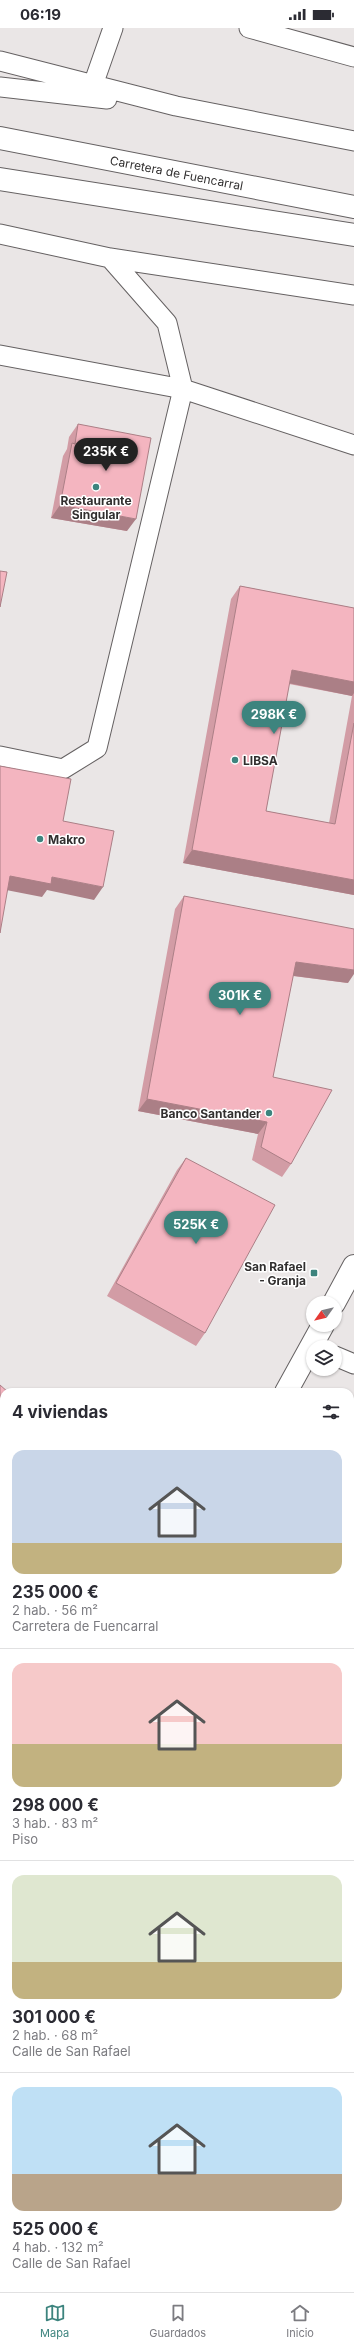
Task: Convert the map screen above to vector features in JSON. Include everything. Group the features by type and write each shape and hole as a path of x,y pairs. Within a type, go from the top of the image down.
{"main road":[{"name":"Carretera de Fuencarral","path":"0,138 354,207"},
{"path":"0,179 354,235"},
{"path":"338,1296 354,1266"},
{"path":"289,1388 306,1360"}],"lane":[{"path":"93,85 113,28"},
{"path":"249,28 353,53"},
{"path":"0,61 176,106 354,141"},
{"path":"0,87 176,106"},
{"path":"0,234 110,258 354,295"},
{"path":"0,756 64,768 97,748 183,389 167,323 110,258"},
{"path":"0,355 183,389 354,445"},
{"path":"342,1359 354,1364"}],"building":[{"name":"Restaurante Singular","path":"78,424 151,438 136,519 60,505 72,443 75,444"},
{"path":"0,571 7,572 0,607"},
{"name":"LIBSA","path":"240,586 354,608 354,682 292,670 266,811 335,824 354,723 354,880 192,850"},
{"name":"Makro","path":"0,766 71,779 63,821 114,831 103,887 52,877 51,884 10,876 0,933"},
{"path":"184,896 354,929 354,970 296,962 273,1077 332,1090 291,1164 261,1147 267,1122 147,1099"},
{"path":"186,1158 275,1205 205,1333 116,1283"}],"place":[{"name":"Restaurante Singular","path":"96,487"},
{"name":"LIBSA","path":"235,760"},
{"name":"Makro","path":"40,839"},
{"name":"Banco Santander","path":"269,1113"},
{"name":"San Rafael - Granja","path":"314,1273"}]}
